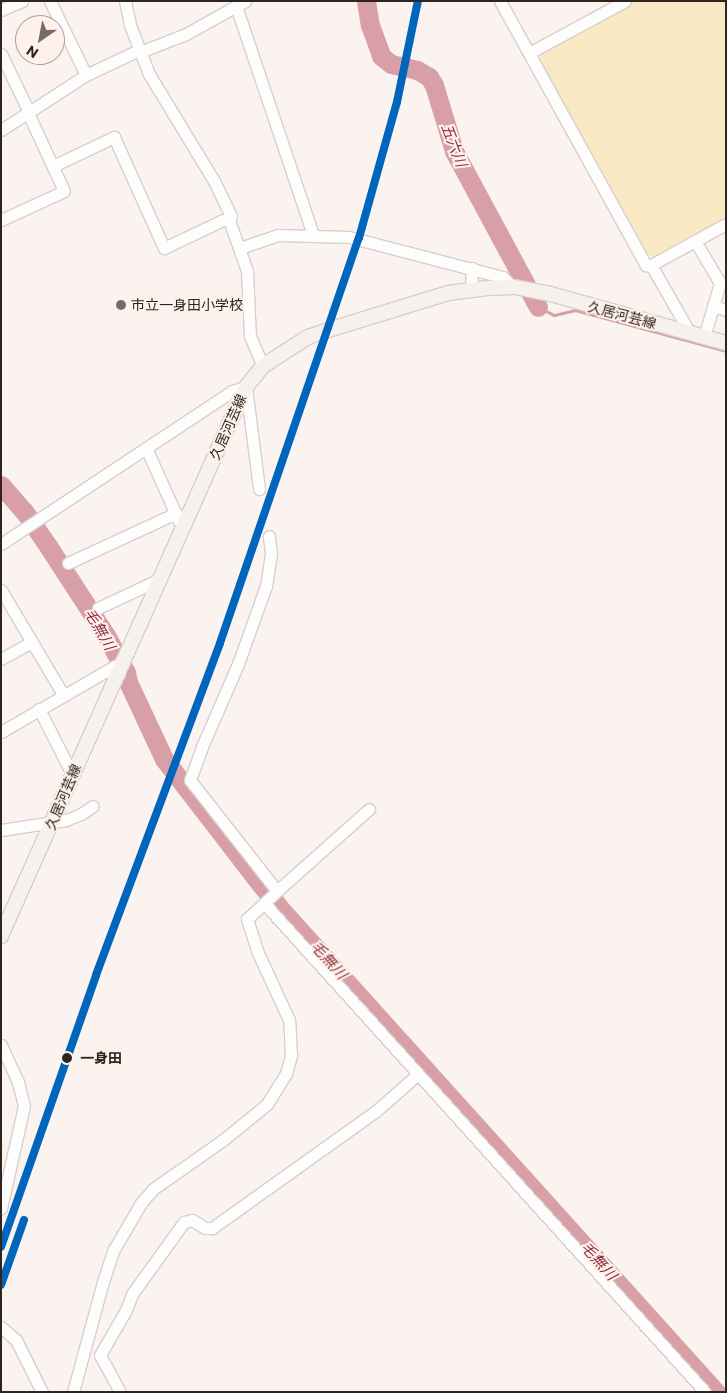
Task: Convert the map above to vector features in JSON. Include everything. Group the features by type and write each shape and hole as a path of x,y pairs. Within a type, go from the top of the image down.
{"main road":[{"name":"久居河芸線","path":"1,936 72,774 119,674 158,580 246,387 263,366 308,337 328,330 448,293 513,287 546,293 726,343"}],"street":[{"path":"1,10 22,1"},
{"path":"50,1 86,75"},
{"path":"125,1 130,25 139,51 168,108 214,181 231,216 229,220 247,271 250,336 263,366"},
{"path":"500,1 646,265 651,265 726,224"},
{"path":"529,53 625,1"},
{"path":"1,130 86,75 199,27 241,3 313,234"},
{"path":"1,54 64,191 1,220"},
{"path":"53,166 114,137 164,248 223,220 229,220"},
{"path":"240,248 278,235 313,234 358,238 503,277 513,287"},
{"path":"695,241 723,282 713,306 704,337"},
{"path":"651,265 690,333"},
{"path":"471,290 472,268"},
{"path":"713,306 726,310"},
{"path":"1,544 232,391 246,387 259,489"},
{"path":"146,448 182,529"},
{"path":"68,563 176,514"},
{"path":"269,536 271,553 266,586 238,664 201,749 190,780 276,892"},
{"path":"98,608 158,580"},
{"path":"1,590 64,696"},
{"path":"1,659 32,642"},
{"path":"1,732 116,666 119,674"},
{"path":"40,709 72,774"},
{"path":"1,830 76,817 93,806"},
{"path":"73,1392 113,1251 147,1195 267,1104 286,1074 292,1049 289,1020 258,953 246,919 369,809"},
{"path":"265,902 705,1392"},
{"path":"1,1045 18,1082 24,1106 1,1208"},
{"path":"100,1354 126,1310 132,1294 184,1222 192,1220 205,1228 212,1228 376,1111 418,1074"},
{"path":"1,1327 16,1340 42,1392"},
{"path":"86,1343 100,1354 120,1392"}],"shaded area":[{"path":"636,1 726,1 726,217 653,257 646,255 539,61 542,53"}],"waterway":[{"name":"五六川","path":"366,1 370,25 381,56 391,64 417,70 429,77 434,85 454,151 538,307"},
{"path":"538,307 554,315 575,310 726,351"},
{"name":"毛無川","path":"1,485 24,511 107,637 126,672 128,682 164,759 254,876 278,906 716,1392"}],"transit line":[{"path":"1,1247 96,975 220,643 359,238 397,102 418,1"},
{"path":"1,1285 24,1220"}],"place":[{"name":"市立一身田小学校","path":"121,305"},
{"name":"一身田","path":"67,1058"}]}
